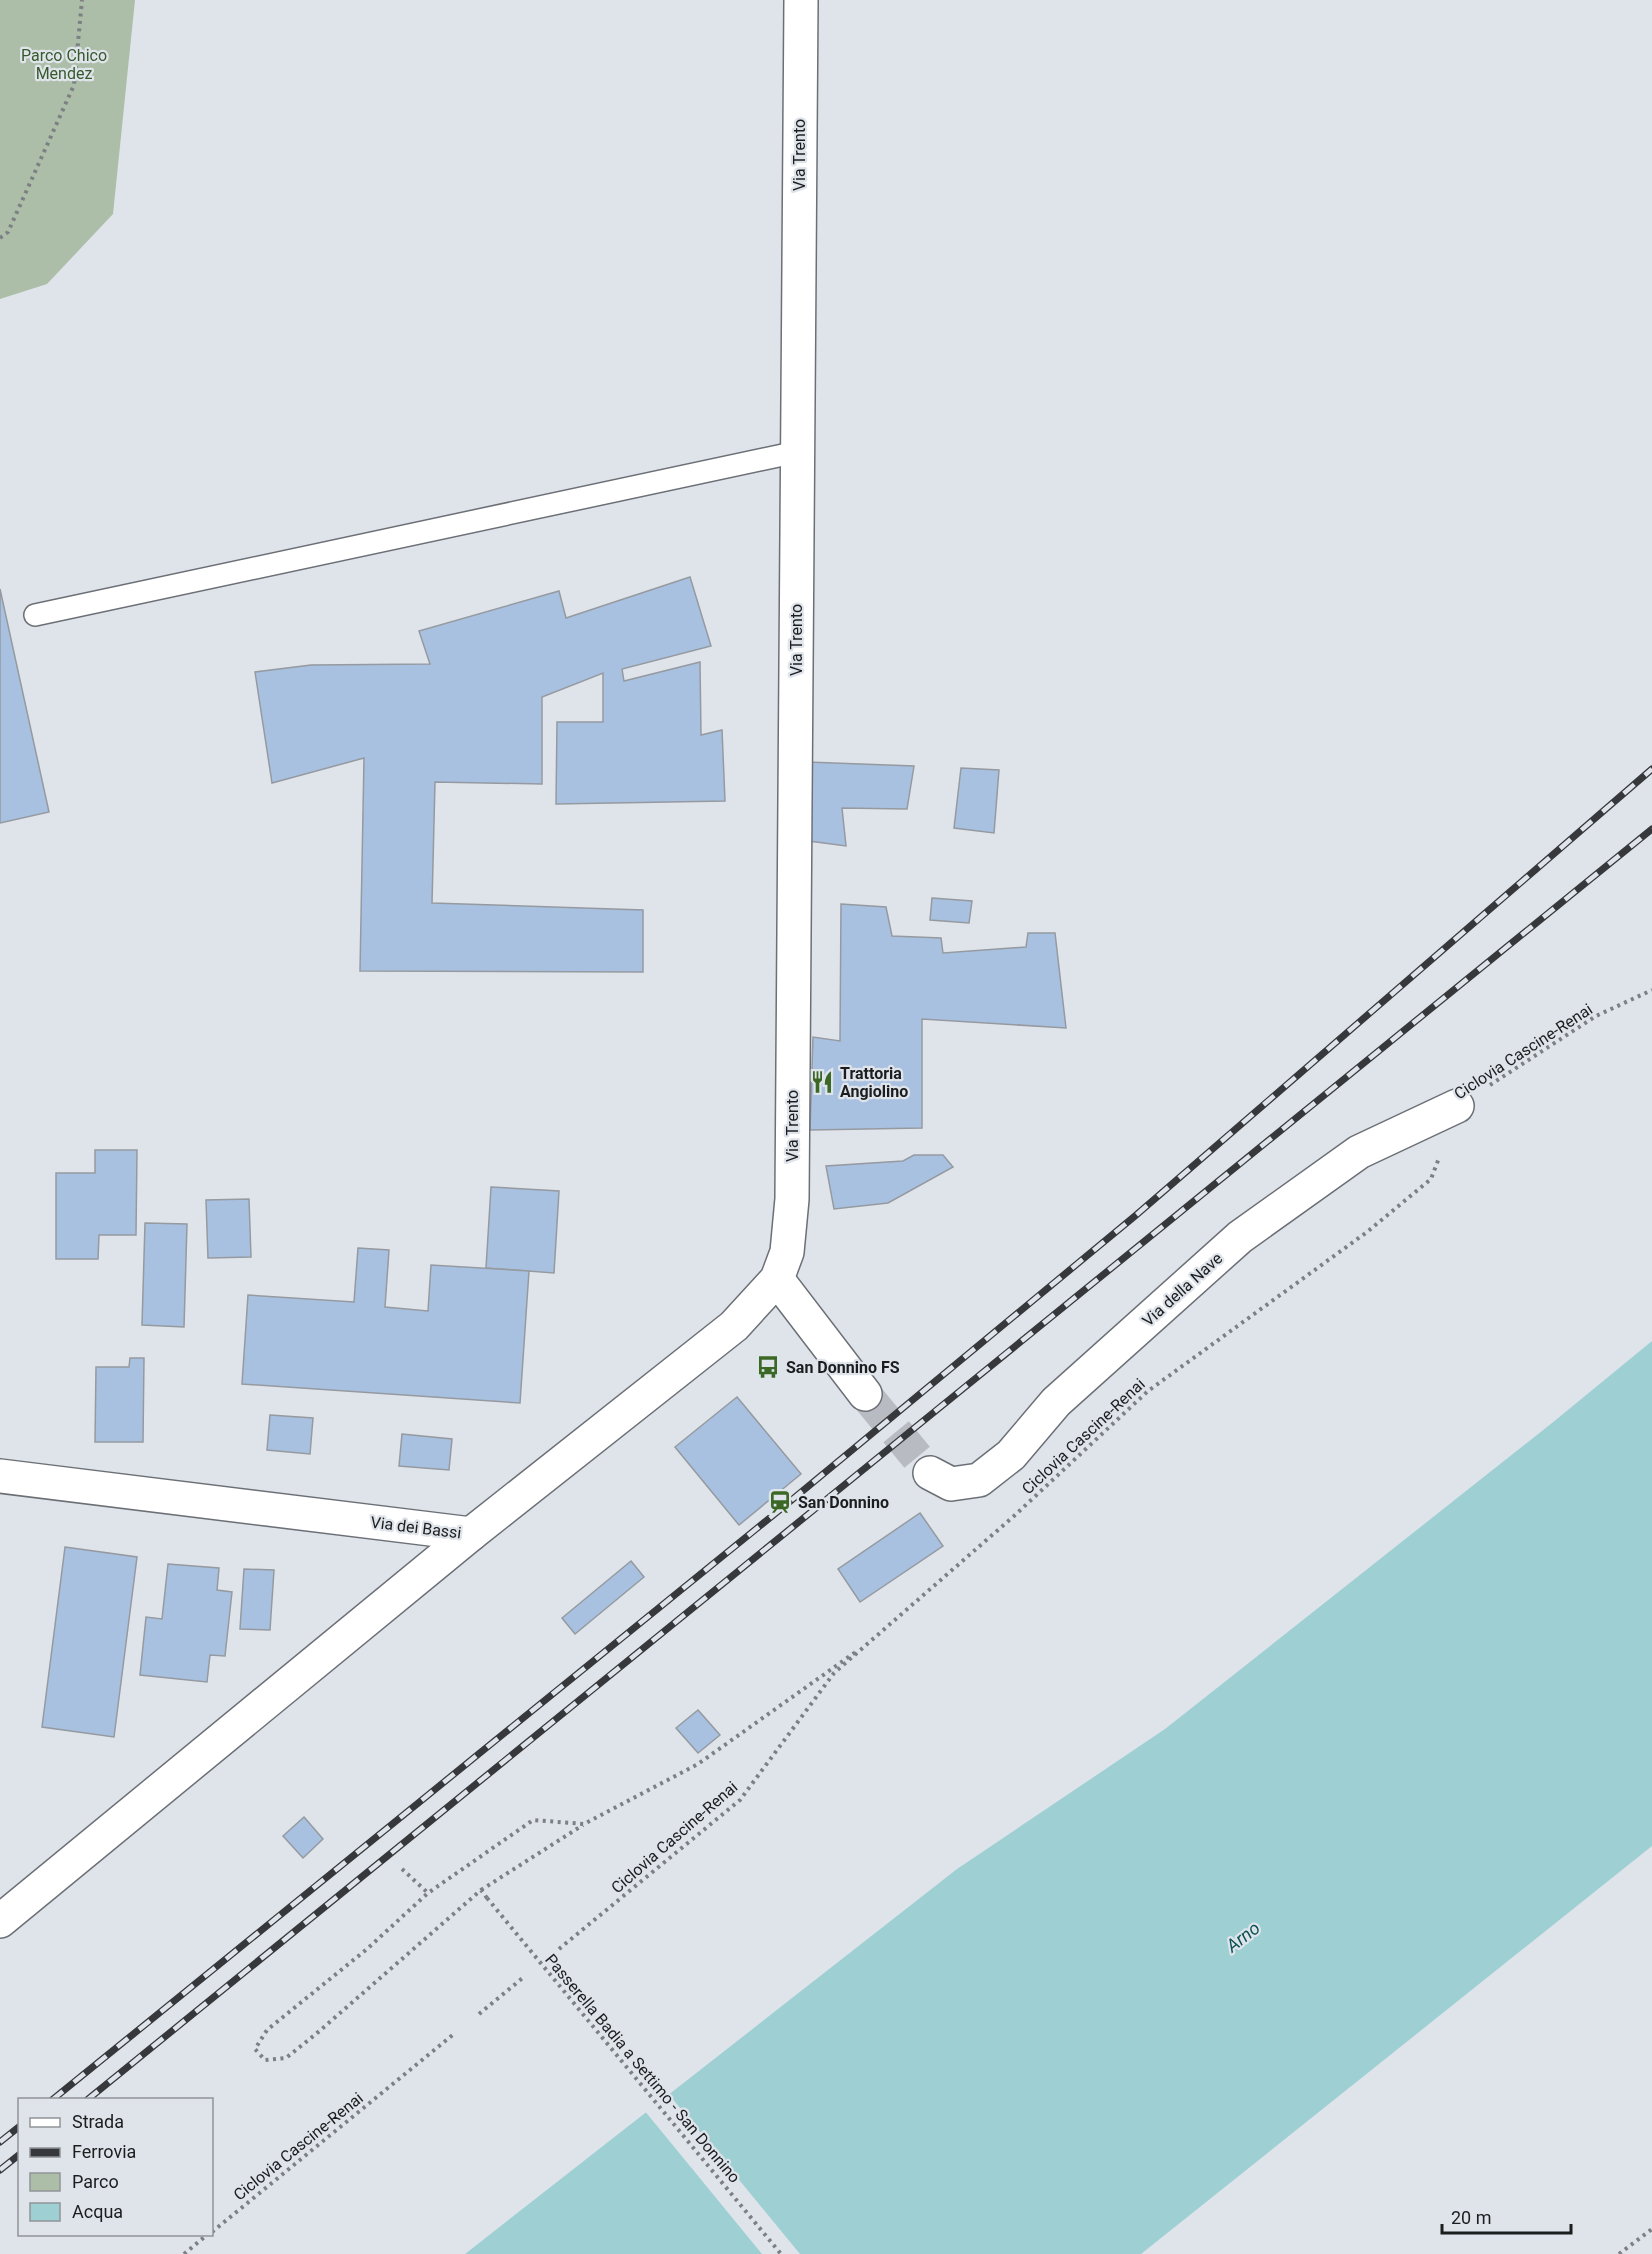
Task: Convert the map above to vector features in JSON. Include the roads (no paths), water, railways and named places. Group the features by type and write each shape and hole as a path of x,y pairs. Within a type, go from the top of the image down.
{"street":[{"name":"Via Trento","path":"777,1279 787,1252 792,1199 801,0"},
{"name":"Via della Nave","path":"930,1473 951,1484 979,1480 1011,1455 1056,1402 1240,1237 1359,1152 1457,1106"},
{"path":"777,1279 866,1394"},
{"name":"Via dei Bassi","path":"0,1476 471,1534 734,1326 777,1279"},
{"path":"0,1921 471,1534"}],"lane":[{"path":"35,615 797,452"}],"water":[{"name":"Arno","path":"1652,1341 1652,1846 1141,2254 465,2254 957,1869 1165,1729 1552,1423"}],"tunnel":[{"path":"865,1394 930,1473"}],"railway":[{"path":"54,2098 782,1508 1135,1216 1652,769"},
{"path":"89,2098 1652,829"},
{"path":"0,2142 18,2128"},
{"path":"0,2170 18,2156"}],"place":[{"name":"Trattoria Angiolino","path":"822,1082"},
{"name":"San Donnino FS","path":"768,1367"},
{"name":"San Donnino","path":"780,1502"}],"park label":[{"name":"Parco Chico Mendez","path":"64,64"}]}
